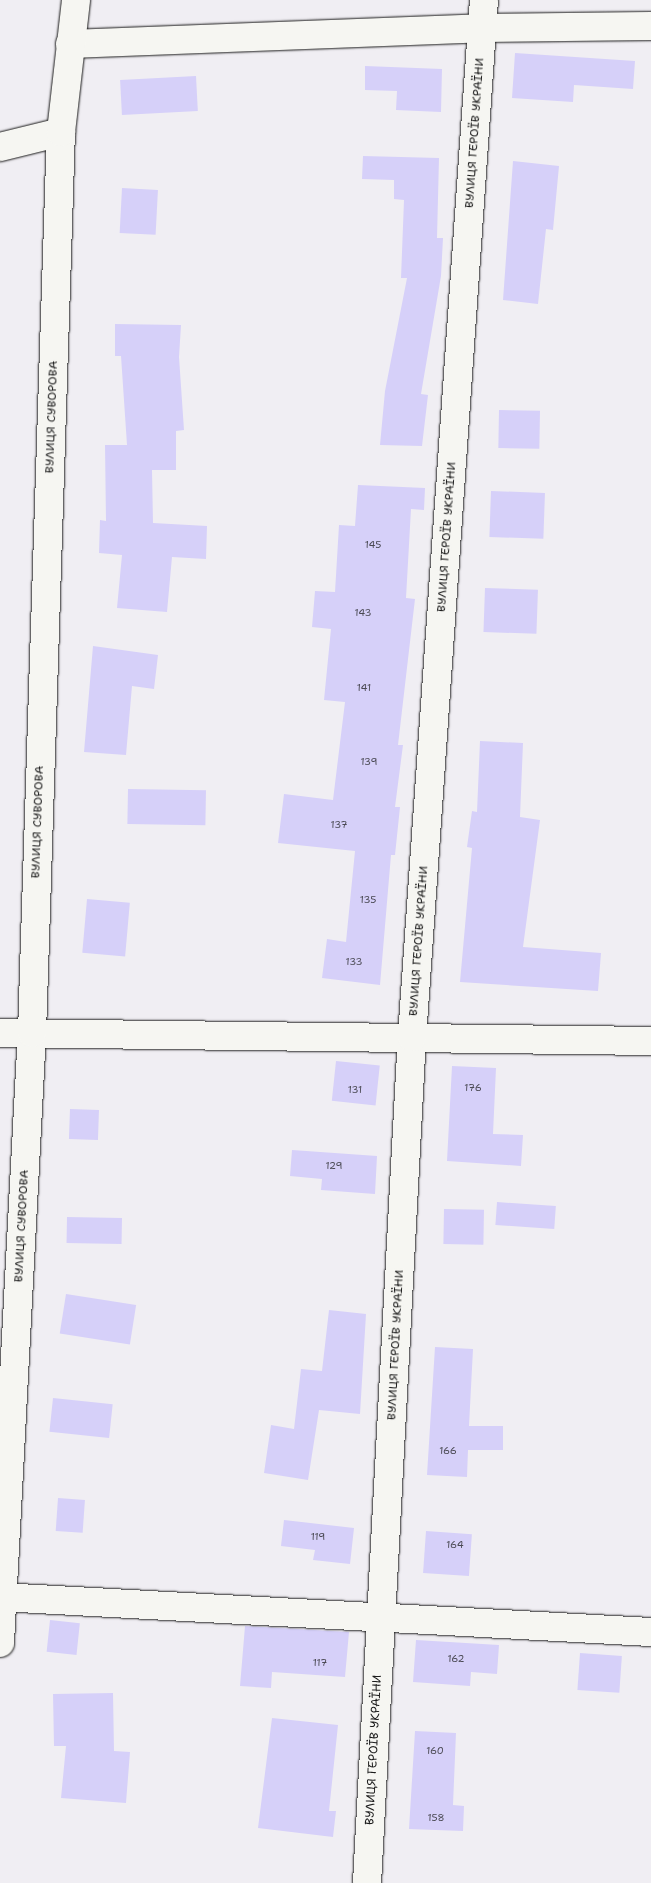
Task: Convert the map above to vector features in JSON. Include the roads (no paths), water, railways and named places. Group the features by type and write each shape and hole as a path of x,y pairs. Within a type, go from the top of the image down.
{"street":[{"name":"ВУЛИЦЯ СУВОРОВА","path":"0,1643 32,1034 61,132 76,0"},
{"name":"ВУЛИЦЯ ГЕРОЇВ УКРАЇНИ","path":"366,1883 412,1036 484,0"},
{"path":"70,44 482,28 651,26"},
{"path":"0,146 61,132"},
{"path":"0,1032 32,1034 412,1036 651,1041"},
{"path":"1,1597 382,1615 651,1632"}]}
